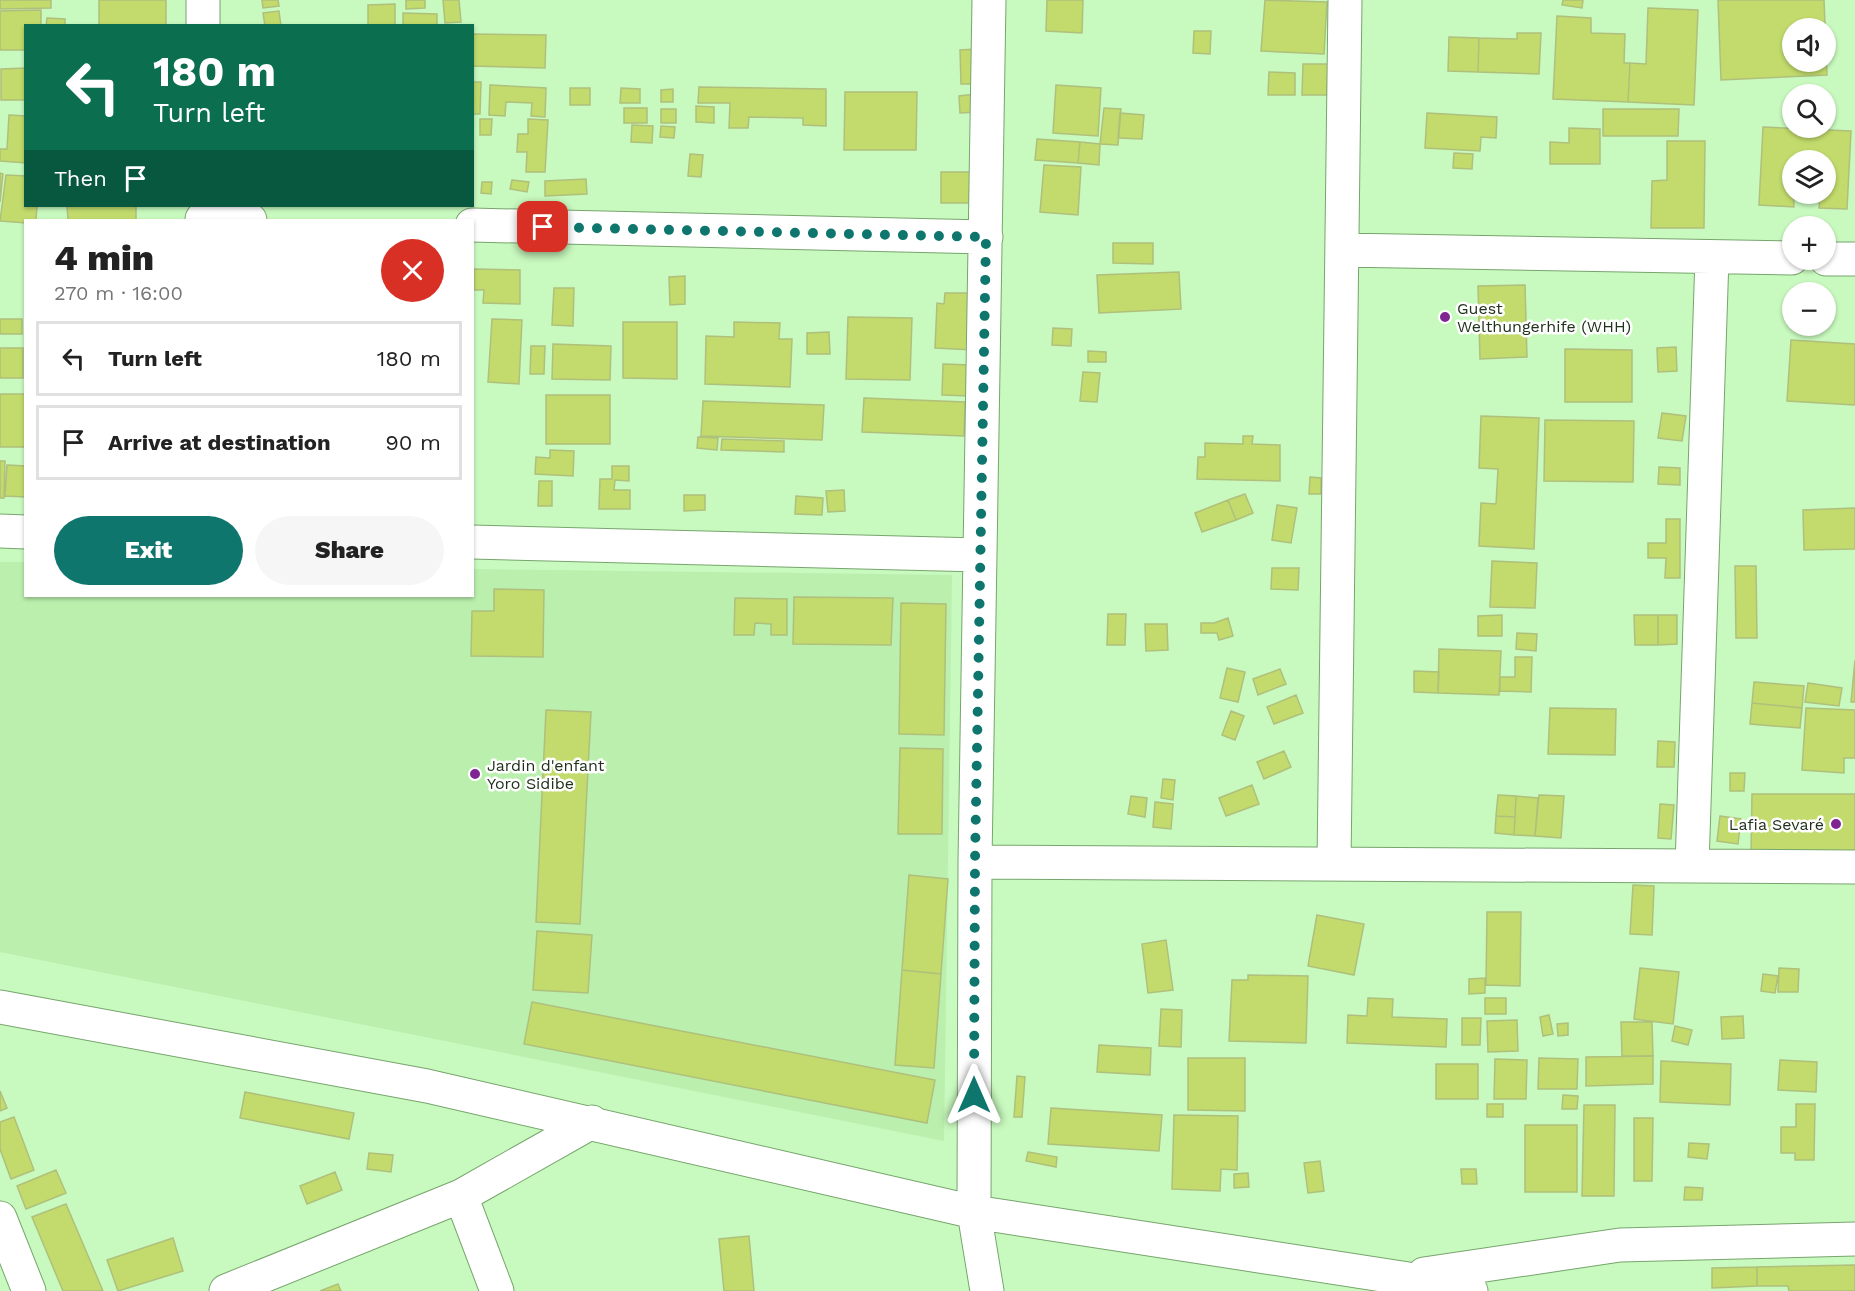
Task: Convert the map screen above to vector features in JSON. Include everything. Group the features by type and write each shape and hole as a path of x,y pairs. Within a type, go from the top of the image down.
{"street":[{"path":"203,24 204,0"},
{"path":"987,1291 974,1212 975,862 989,0"},
{"path":"1334,864 1345,0"},
{"path":"202,215 240,219"},
{"path":"474,225 986,237"},
{"path":"1342,250 1782,258"},
{"path":"1692,866 1712,257"},
{"path":"1836,259 1855,260"},
{"path":"0,531 24,532"},
{"path":"474,542 980,555"},
{"path":"975,862 1855,867"},
{"path":"0,1007 428,1086 974,1212 1405,1284 1471,1291"},
{"path":"226,1291 461,1196 592,1122"},
{"path":"461,1196 497,1291"},
{"path":"0,1218 29,1291"},
{"path":"1405,1284 1620,1245 1855,1239"}],"shaded area":[{"name":"Jardin d'enfant Yoro Sidibe","path":"0,562 24,562 24,597 474,597 474,569 952,575 944,1141 0,952"}],"building":[{"path":"0,0 51,0 51,8 0,9"},
{"path":"99,0 166,0 166,24 99,24"},
{"path":"262,0 278,0 279,6 263,8"},
{"path":"406,0 425,0 425,8 406,9"},
{"path":"443,0 459,0 461,22 445,23"},
{"path":"1047,0 1083,0 1082,33 1046,31"},
{"path":"1265,0 1327,2 1324,54 1261,51"},
{"path":"1563,0 1583,0 1582,8 1562,5"},
{"path":"1718,0 1824,0 1825,18 1782,18 1782,72 1827,72 1827,75 1721,80"},
{"path":"395,4 395,24 368,24 368,5"},
{"path":"1648,8 1698,10 1694,105 1628,102 1630,63 1646,64"},
{"path":"41,10 41,24 24,24 24,50 0,50 0,11"},
{"path":"279,11 281,24 265,24 263,13"},
{"path":"403,13 437,14 437,24 403,24"},
{"path":"1557,16 1591,18 1591,33 1625,34 1624,63 1630,63 1628,102 1553,99"},
{"path":"47,18 65,19 65,24 46,24"},
{"path":"1194,31 1211,31 1210,54 1193,53"},
{"path":"1517,33 1541,33 1539,74 1478,72 1479,38 1517,39"},
{"path":"474,34 546,35 545,68 474,66"},
{"path":"1449,37 1479,38 1478,72 1448,71"},
{"path":"976,49 978,84 961,84 960,50"},
{"path":"1303,64 1328,64 1327,95 1302,95"},
{"path":"24,68 24,100 1,100 1,69"},
{"path":"1269,72 1295,73 1295,95 1268,95"},
{"path":"474,82 481,82 480,114 474,114"},
{"path":"490,85 546,88 545,117 531,116 532,103 506,102 505,116 489,115"},
{"path":"1056,85 1101,88 1098,136 1053,133"},
{"path":"699,87 826,89 826,126 803,125 803,118 749,117 748,128 729,128 730,103 698,103"},
{"path":"570,88 590,88 590,105 570,105"},
{"path":"621,88 640,89 640,103 620,103"},
{"path":"673,89 673,102 661,102 661,90"},
{"path":"845,92 917,92 916,150 844,150"},
{"path":"976,94 977,112 960,113 959,96"},
{"path":"696,106 714,107 714,123 696,122"},
{"path":"624,108 647,108 647,123 624,123"},
{"path":"1104,108 1121,109 1118,145 1100,144"},
{"path":"661,109 676,109 676,123 661,123"},
{"path":"1603,109 1679,109 1678,136 1603,136"},
{"path":"1120,113 1144,115 1142,139 1118,138"},
{"path":"1427,113 1497,117 1496,138 1481,137 1480,151 1425,148"},
{"path":"9,115 24,116 24,163 0,161 0,149 7,149"},
{"path":"480,119 492,119 491,135 480,135"},
{"path":"528,119 548,120 545,172 526,172 527,152 517,152 518,134 528,134"},
{"path":"632,125 653,126 652,143 631,142"},
{"path":"661,126 675,127 674,138 660,137"},
{"path":"1763,127 1782,128 1782,138 1836,138 1836,130 1851,131 1847,209 1819,208 1819,204 1836,204 1836,150 1782,150 1782,204 1794,204 1794,207 1759,205"},
{"path":"1569,128 1600,129 1600,164 1550,164 1550,142 1569,143"},
{"path":"1037,139 1080,142 1078,163 1035,160"},
{"path":"1667,141 1705,141 1704,228 1651,228 1652,181 1667,180"},
{"path":"1080,142 1100,144 1099,165 1078,163"},
{"path":"1454,153 1473,154 1472,169 1453,168"},
{"path":"690,154 703,155 701,177 688,176"},
{"path":"1044,165 1081,167 1078,215 1040,212"},
{"path":"941,172 975,172 974,203 941,203"},
{"path":"0,173 3,174 0,202"},
{"path":"6,175 24,176 24,207 37,207 36,219 24,219 24,223 0,221"},
{"path":"586,179 587,194 545,196 545,181"},
{"path":"512,180 529,182 527,192 510,189"},
{"path":"482,182 492,182 491,194 481,193"},
{"path":"67,207 136,207 136,219 68,219"},
{"path":"1113,243 1153,243 1153,264 1113,263"},
{"path":"474,269 520,270 520,304 483,303 484,290 474,290"},
{"path":"1179,272 1181,309 1099,313 1097,275"},
{"path":"685,276 685,304 670,305 669,277"},
{"path":"1525,285 1527,357 1480,359 1478,286"},
{"path":"554,288 574,288 573,326 552,325"},
{"path":"945,293 976,293 974,350 935,348 937,303 944,304"},
{"path":"848,317 912,318 910,380 846,379"},
{"path":"0,319 22,319 22,334 0,334"},
{"path":"492,319 522,320 519,384 488,382"},
{"path":"623,322 677,322 677,379 623,378"},
{"path":"734,322 780,323 779,339 792,339 790,387 705,384 706,336 734,337"},
{"path":"1053,328 1072,329 1071,346 1052,345"},
{"path":"829,332 830,354 807,354 807,333"},
{"path":"1791,340 1855,344 1855,405 1787,401"},
{"path":"553,344 611,346 610,380 552,379"},
{"path":"531,346 545,346 544,374 530,374"},
{"path":"1676,347 1677,371 1658,372 1657,348"},
{"path":"0,348 23,348 23,378 0,378"},
{"path":"1565,349 1632,350 1632,402 1565,402"},
{"path":"1088,351 1106,352 1106,362 1088,362"},
{"path":"943,364 971,365 970,396 942,395"},
{"path":"1083,372 1100,373 1097,402 1080,401"},
{"path":"0,394 24,394 24,447 0,447"},
{"path":"546,395 610,395 610,444 546,444"},
{"path":"864,398 965,402 964,436 862,432"},
{"path":"703,401 824,405 822,440 701,436"},
{"path":"1662,413 1686,416 1682,441 1658,438"},
{"path":"1481,416 1539,418 1534,549 1479,546 1481,503 1496,504 1498,469 1479,468"},
{"path":"1545,420 1634,421 1633,482 1544,481"},
{"path":"1243,436 1253,436 1252,444 1280,445 1280,481 1197,479 1198,457 1205,457 1205,443 1243,444"},
{"path":"698,437 718,438 717,450 697,448"},
{"path":"722,439 784,441 784,452 721,450"},
{"path":"550,450 574,451 573,476 535,474 536,457 550,458"},
{"path":"0,461 5,461 4,498 0,498"},
{"path":"7,465 24,466 24,497 5,496"},
{"path":"612,466 629,466 629,481 615,480 614,490 630,490 630,509 599,509 600,479 612,479"},
{"path":"1659,467 1680,468 1680,485 1658,484"},
{"path":"1310,477 1321,478 1321,494 1309,494"},
{"path":"539,481 552,481 552,506 538,506"},
{"path":"844,490 845,511 828,512 826,491"},
{"path":"1245,494 1253,513 1236,520 1228,500"},
{"path":"684,495 705,495 705,510 684,511"},
{"path":"796,496 823,498 822,515 795,514"},
{"path":"1228,500 1236,520 1202,532 1195,513"},
{"path":"1277,505 1297,508 1291,543 1272,540"},
{"path":"1855,508 1855,549 1804,550 1803,510"},
{"path":"1666,519 1680,519 1680,578 1665,578 1666,558 1648,558 1648,543 1666,543"},
{"path":"1492,561 1537,563 1535,608 1490,607"},
{"path":"1735,566 1756,566 1757,638 1736,638"},
{"path":"1272,568 1299,568 1298,590 1271,589"},
{"path":"494,589 544,590 543,657 471,656 472,611 494,611"},
{"path":"794,597 893,598 891,645 793,644"},
{"path":"735,598 787,599 787,635 771,635 771,624 755,623 754,635 734,635"},
{"path":"901,603 946,604 944,735 899,734"},
{"path":"1108,614 1126,614 1125,645 1107,645"},
{"path":"1502,615 1502,636 1478,636 1478,616"},
{"path":"1634,615 1658,615 1658,645 1635,645"},
{"path":"1658,615 1677,615 1677,644 1658,645"},
{"path":"1228,618 1233,636 1219,640 1217,633 1201,633 1201,623 1214,623"},
{"path":"1145,624 1167,624 1168,650 1146,651"},
{"path":"1517,633 1537,634 1536,651 1516,649"},
{"path":"1439,649 1501,651 1499,695 1438,693"},
{"path":"1515,657 1532,657 1531,692 1500,691 1500,677 1515,677"},
{"path":"1855,660 1855,702 1851,702"},
{"path":"1227,668 1245,672 1238,702 1220,698"},
{"path":"1280,669 1286,684 1258,695 1253,679"},
{"path":"1414,671 1439,672 1438,693 1414,692"},
{"path":"1754,682 1804,686 1802,708 1752,703"},
{"path":"1808,683 1842,688 1839,706 1805,702"},
{"path":"1296,695 1303,713 1274,724 1267,707"},
{"path":"1752,703 1802,708 1800,728 1750,724"},
{"path":"1550,708 1616,709 1615,755 1548,754"},
{"path":"1806,708 1855,710 1855,758 1844,758 1844,773 1802,770"},
{"path":"546,710 591,712 580,924 536,922"},
{"path":"1231,711 1244,716 1235,740 1222,735"},
{"path":"1658,741 1675,742 1674,767 1657,767"},
{"path":"900,748 943,749 942,834 898,834"},
{"path":"1284,751 1291,767 1264,779 1257,762"},
{"path":"1730,773 1745,773 1744,791 1730,791"},
{"path":"1163,779 1175,780 1173,800 1161,798"},
{"path":"1252,785 1259,804 1226,816 1219,798"},
{"path":"1752,794 1855,794 1855,852 1751,852"},
{"path":"1498,795 1516,796 1515,817 1496,816"},
{"path":"1539,795 1564,796 1561,838 1535,836"},
{"path":"1131,796 1147,798 1145,817 1128,814"},
{"path":"1516,796 1538,798 1535,836 1514,835"},
{"path":"1155,802 1173,804 1171,829 1153,827"},
{"path":"1660,804 1674,805 1671,839 1658,838"},
{"path":"1496,816 1515,817 1514,835 1495,833"},
{"path":"1720,816 1741,819 1738,844 1717,841"},
{"path":"909,875 948,879 941,974 902,970"},
{"path":"1633,885 1654,886 1652,935 1630,934"},
{"path":"1487,912 1521,912 1520,986 1486,985"},
{"path":"1317,915 1364,924 1354,975 1308,966"},
{"path":"537,931 592,935 588,993 533,990"},
{"path":"1166,940 1173,990 1148,993 1142,944"},
{"path":"1640,968 1679,972 1673,1024 1634,1019"},
{"path":"1779,968 1799,969 1798,992 1778,992"},
{"path":"902,970 941,974 934,1068 895,1065"},
{"path":"1763,974 1778,976 1775,993 1761,991"},
{"path":"1248,975 1308,976 1306,1043 1229,1041 1232,980 1248,980"},
{"path":"1485,978 1485,993 1469,994 1469,979"},
{"path":"1368,998 1393,999 1392,1017 1447,1019 1446,1047 1347,1043 1348,1015 1367,1016"},
{"path":"1485,998 1506,998 1506,1014 1485,1014"},
{"path":"532,1002 935,1080 927,1123 524,1044"},
{"path":"1161,1009 1182,1010 1181,1047 1159,1046"},
{"path":"1549,1015 1553,1034 1543,1036 1540,1017"},
{"path":"1743,1016 1744,1038 1722,1039 1721,1017"},
{"path":"1462,1018 1481,1018 1480,1045 1462,1045"},
{"path":"1517,1020 1518,1051 1488,1052 1487,1021"},
{"path":"1621,1022 1652,1022 1653,1056 1622,1056"},
{"path":"1568,1023 1568,1035 1558,1036 1557,1024"},
{"path":"1675,1026 1692,1030 1688,1045 1672,1041"},
{"path":"1099,1045 1151,1048 1150,1075 1097,1072"},
{"path":"1653,1056 1653,1084 1586,1086 1586,1057"},
{"path":"1188,1058 1245,1058 1245,1111 1188,1110"},
{"path":"1539,1058 1578,1059 1577,1089 1538,1089"},
{"path":"1495,1059 1527,1060 1526,1099 1494,1099"},
{"path":"1780,1060 1817,1062 1816,1092 1778,1090"},
{"path":"1661,1061 1731,1064 1730,1105 1660,1102"},
{"path":"1436,1064 1478,1064 1478,1099 1436,1099"},
{"path":"1017,1076 1025,1077 1022,1117 1014,1117"},
{"path":"0,1091 7,1108 0,1111"},
{"path":"245,1092 354,1113 349,1139 240,1118"},
{"path":"1563,1095 1578,1096 1577,1109 1562,1109"},
{"path":"1487,1104 1503,1104 1503,1117 1487,1117"},
{"path":"1796,1104 1815,1104 1814,1160 1795,1160 1795,1153 1781,1153 1781,1127 1796,1127"},
{"path":"1584,1105 1615,1105 1614,1196 1582,1196"},
{"path":"1051,1108 1162,1115 1159,1151 1048,1144"},
{"path":"1174,1115 1238,1116 1237,1170 1221,1169 1220,1191 1172,1189"},
{"path":"14,1117 34,1170 11,1179 0,1149 0,1122"},
{"path":"1634,1118 1653,1118 1652,1181 1634,1181"},
{"path":"1525,1125 1577,1125 1577,1192 1525,1192"},
{"path":"1689,1143 1709,1144 1707,1159 1688,1157"},
{"path":"1028,1152 1057,1157 1056,1167 1026,1161"},
{"path":"369,1153 393,1155 391,1172 367,1169"},
{"path":"1320,1161 1324,1191 1308,1193 1304,1163"},
{"path":"1461,1169 1476,1169 1477,1184 1462,1184"},
{"path":"56,1170 66,1193 26,1209 17,1186"},
{"path":"335,1172 342,1190 307,1204 300,1186"},
{"path":"1248,1173 1249,1187 1234,1188 1234,1174"},
{"path":"1685,1187 1703,1188 1702,1200 1684,1200"},
{"path":"66,1204 103,1291 63,1291 32,1217"},
{"path":"749,1236 754,1291 724,1291 719,1239"},
{"path":"173,1238 183,1271 118,1291 107,1260"},
{"path":"1855,1265 1855,1291 1789,1291 1788,1286 1757,1286 1757,1267"},
{"path":"1757,1267 1757,1286 1712,1288 1712,1268"},
{"path":"338,1284 341,1291 320,1291"}],"place":[{"name":"Guest Welthungerhife (WHH)","path":"1445,317"},
{"name":"Jardin d'enfant Yoro Sidibe","path":"475,774"},
{"name":"Lafia Sevaré","path":"1836,824"}],"route":[{"path":"543,227 986,237 975,862 974,1095"}]}
